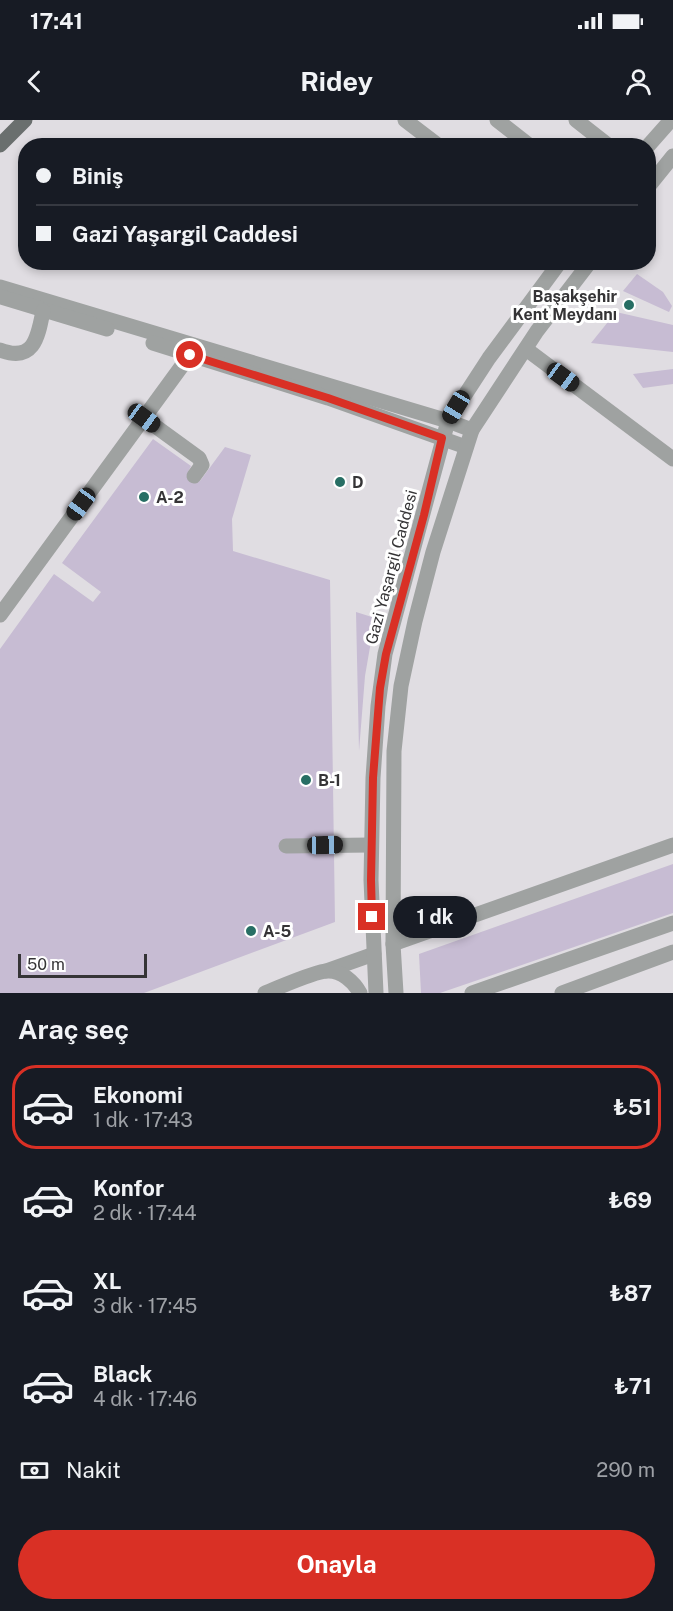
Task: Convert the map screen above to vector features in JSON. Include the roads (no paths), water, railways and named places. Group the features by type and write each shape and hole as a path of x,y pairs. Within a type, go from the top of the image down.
{"main road":[{"path":"0,145 25,120"}],"street":[{"path":"405,120 429,138"},
{"path":"497,120 520,138"},
{"path":"576,120 599,138"},
{"path":"655,138 671,120"},
{"path":"656,174 673,156"},
{"name":"Gazi Yaşargil Caddesi","path":"376,993 371,880 373,778 378,706 386,654 448,421 489,358 554,270"},
{"path":"396,993 393,944 394,751 401,686 433,552 472,430 526,349 584,270"},
{"path":"0,287 193,350 466,447"},
{"path":"0,297 43,311 448,421 472,430"},
{"path":"0,350 17,354 27,351 35,344 43,311"},
{"path":"526,349 673,459"},
{"path":"0,615 193,350"},
{"path":"144,418 201,460 202,465 194,476"},
{"path":"286,846 372,845"},
{"path":"393,944 673,845"},
{"path":"472,993 673,923"},
{"path":"562,993 673,952"},
{"path":"265,993 374,954"},
{"path":"326,970 340,973 349,979 360,993"}],"place":[{"name":"Başakşehir Kent Meydanı","path":"629,305"},
{"name":"D","path":"340,482"},
{"name":"A-2","path":"144,497"},
{"name":"B-1","path":"306,780"},
{"name":"A-5","path":"251,931"}]}
